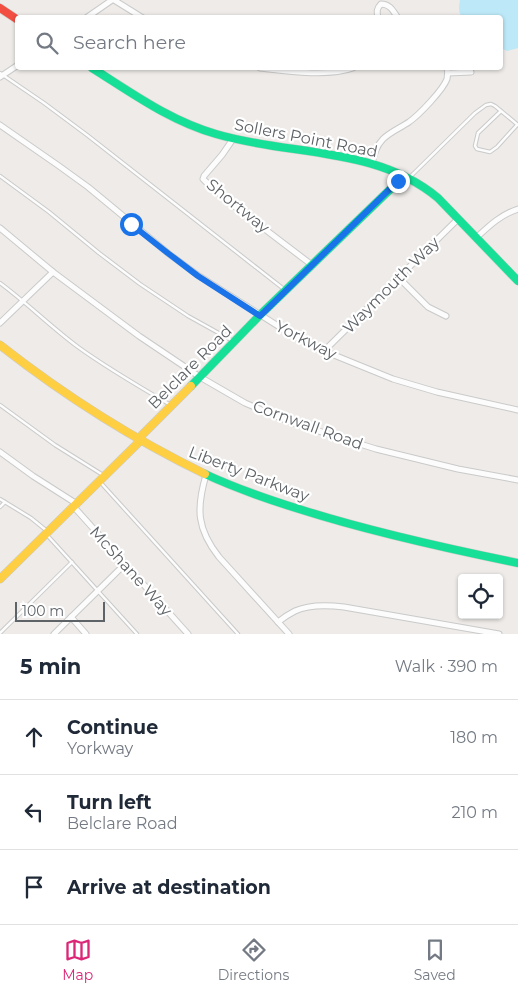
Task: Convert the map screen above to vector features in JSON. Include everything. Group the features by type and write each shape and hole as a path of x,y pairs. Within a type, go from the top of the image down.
{"street":[{"path":"90,15 113,0 138,15"},
{"path":"377,15 376,12 381,4 389,6 396,15"},
{"path":"0,8 15,18"},
{"path":"1,75 15,67"},
{"name":"Sollers Point Road","path":"95,70 166,114 183,123 215,134 233,139 321,153 388,168 430,191 518,281"},
{"path":"280,70 301,72 342,70"},
{"path":"372,164 380,142 388,134 409,122 421,112 445,83 448,70 471,72"},
{"name":"Yorkway","path":"0,125 88,187 198,276 298,338 324,351 393,379 437,392 518,410"},
{"name":"Shortway","path":"233,139 204,176 204,181 312,265"},
{"name":"Belclare Road","path":"0,579 76,506 139,442 142,435 171,405 260,316 406,177"},
{"path":"476,238 494,221 518,209"},
{"name":"Waymouth Way","path":"324,351 458,219"},
{"name":"Cornwall Road","path":"0,228 53,272 139,336 200,377 246,403 290,422 394,454 458,470 518,480"},
{"path":"0,323 53,272"},
{"path":"398,277 428,307 446,316"},
{"name":"Liberty Parkway","path":"0,345 14,357 105,421 139,442 206,475 255,494 348,524 463,552 518,563"},
{"path":"0,351 14,357"},
{"name":"McShane Way","path":"0,452 76,506 188,634"},
{"path":"206,475 201,490 199,513 201,526 210,546 288,634"},
{"path":"54,634 125,564"},
{"path":"278,622 296,611 328,605 499,634"},
{"path":"72,617 86,634"}],"lane":[{"path":"1,75 44,103 87,135 286,291"},
{"path":"406,177 481,108 491,104 501,111 518,125 498,147 490,152 477,149 475,146 478,133 501,111"},
{"path":"0,176 140,284 188,316 235,342"},
{"path":"0,283 78,347 128,380 171,405"},
{"path":"0,406 102,479 238,634"},
{"path":"0,498 31,518 47,533 137,634"},
{"path":"0,507 5,502"},
{"path":"0,633 72,562"}],"water":[{"path":"460,0 518,0 518,48 507,51 503,49 503,15 461,15"}],"traffic: fast":[{"path":"95,70 167,114 216,134 244,141 360,161 388,169 414,181 438,198 518,281"},
{"path":"191,386 260,315 404,176"},
{"path":"205,474 263,497 353,525 518,563"}],"traffic: slow":[{"path":"0,345 49,382 99,415 151,446 205,474"},
{"path":"0,579 139,442 142,435 191,386"}],"traffic: jam":[{"path":"0,8 15,18"}],"route":[{"path":"131,224 198,276 260,316 398,181"}]}
